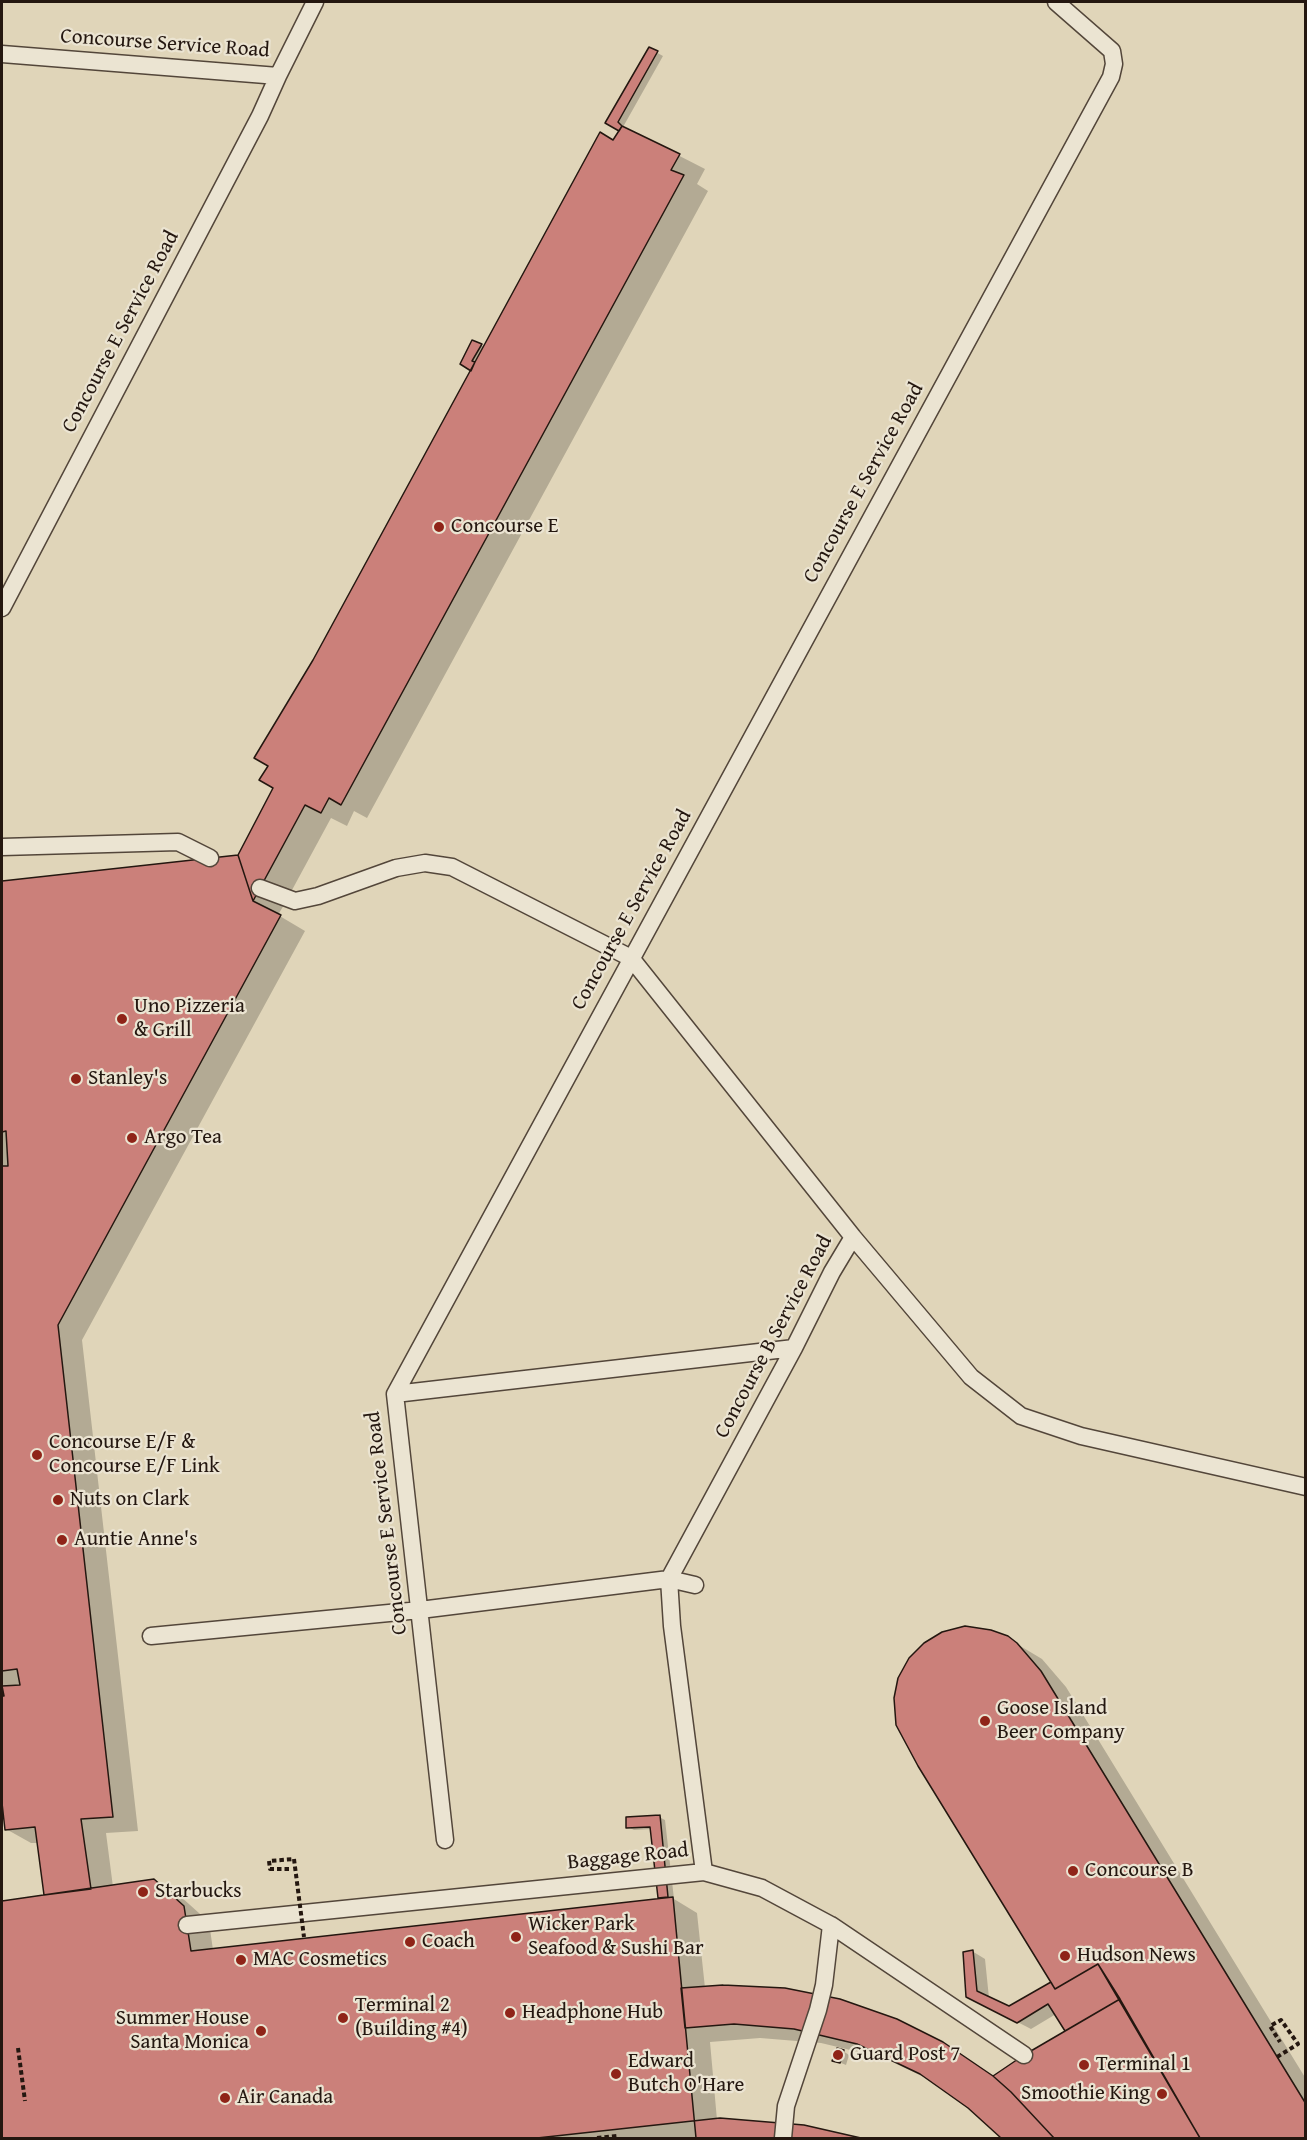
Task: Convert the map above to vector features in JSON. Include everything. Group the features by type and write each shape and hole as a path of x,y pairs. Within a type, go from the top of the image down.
{"lane":[{"name":"Concourse Service Road","path":"2,54 278,76 315,2"},
{"name":"Concourse E Service Road","path":"445,1840 395,1394 1111,77 1114,64 1112,51 1056,2"},
{"name":"Concourse E Service Road","path":"2,608 260,116 278,76"},
{"path":"2,847 178,842 210,858"},
{"path":"260,888 295,901 318,896 396,868 425,863 453,867 631,958 853,1237"},
{"name":"Concourse B Service Road","path":"669,1579 794,1348 832,1272 853,1237 971,1377 1021,1416 1081,1436 1305,1487"},
{"path":"395,1394 794,1348"},
{"path":"669,1579 672,1626 704,1872"},
{"path":"151,1636 420,1610 669,1579 695,1585"},
{"name":"Baggage Road","path":"187,1925 704,1872 762,1888 831,1924 1024,2055"},
{"path":"783,2139 786,2106 824,1985 831,1924"}],"path":[{"path":"289,1869 270,1869 269,1861 294,1859 304,1937"},
{"path":"1277,2057 1298,2044 1281,2020 1270,2026 1280,2042"},
{"path":"18,2048 26,2101"},
{"path":"597,2139 617,2136"}],"building":[{"path":"649,47 658,51 618,122 622,126 619,131 605,123"},
{"name":"Concourse E","path":"622,126 680,154 671,170 684,175 341,805 329,798 321,813 305,805 253,901 238,855 273,788 259,780 268,766 254,758 313,660 600,132 613,140"},
{"path":"472,340 482,344 472,361 475,362 471,371 460,364"},
{"name":"Concourse E/F & Concourse E/F Link","path":"238,855 253,901 281,915 58,1325 113,1817 81,1819 91,1889 44,1895 35,1827 5,1830 2,1803 2,1696 4,1696 2,1686 20,1685 17,1669 2,1671 2,881"},
{"path":"6,1131 8,1166 2,1166 2,1132"},
{"name":"Concourse B","path":"965,1626 991,1630 1008,1636 1041,1671 1306,2104 1306,2138 1200,2138 1098,1964 1055,1989 918,1766 896,1725 894,1698 898,1678 909,1658 924,1643 942,1632"},
{"path":"660,1815 668,1897 658,1898 650,1827 626,1828 626,1817"},
{"name":"Terminal 2 (Building #4)","path":"154,1879 184,1906 191,1951 673,1897 696,2138 2,2138 2,1901"},
{"path":"973,1950 977,1991 1009,2006 1051,1982 1055,1989 1098,1964 1120,1999 1065,2031 1048,2004 1017,2023 966,1997 963,1952"},
{"path":"723,1985 785,1988 840,1999 897,2019 943,2042 993,2076 1054,2138 1001,2138 968,2108 920,2074 857,2044 794,2029 734,2024 685,2028 681,1988"},
{"name":"Terminal 1","path":"1120,1999 1200,2138 1054,2138 993,2076 1024,2055"},
{"name":"Guard Post 7","path":"837,2048 844,2050 840,2063 832,2061"},
{"path":"720,2118 804,2125 861,2138 537,2138"}],"place":[{"name":"Concourse E","path":"439,527"},
{"name":"Uno Pizzeria & Grill","path":"122,1019"},
{"name":"Stanley's","path":"76,1079"},
{"name":"Argo Tea","path":"132,1138"},
{"name":"Concourse E/F & Concourse E/F Link","path":"37,1455"},
{"name":"Nuts on Clark","path":"58,1500"},
{"name":"Auntie Anne's","path":"62,1540"},
{"name":"Goose Island Beer Company","path":"985,1721"},
{"name":"Concourse B","path":"1073,1871"},
{"name":"Starbucks","path":"143,1892"},
{"name":"Wicker Park Seafood & Sushi Bar","path":"516,1937"},
{"name":"Coach","path":"410,1942"},
{"name":"Hudson News","path":"1065,1956"},
{"name":"MAC Cosmetics","path":"241,1960"},
{"name":"Headphone Hub","path":"510,2013"},
{"name":"Terminal 2 (Building #4)","path":"343,2018"},
{"name":"Summer House Santa Monica","path":"261,2031"},
{"name":"Guard Post 7","path":"838,2055"},
{"name":"Terminal 1","path":"1084,2065"},
{"name":"Edward Butch O'Hare","path":"616,2074"},
{"name":"Smoothie King","path":"1162,2094"},
{"name":"Air Canada","path":"225,2098"}]}
